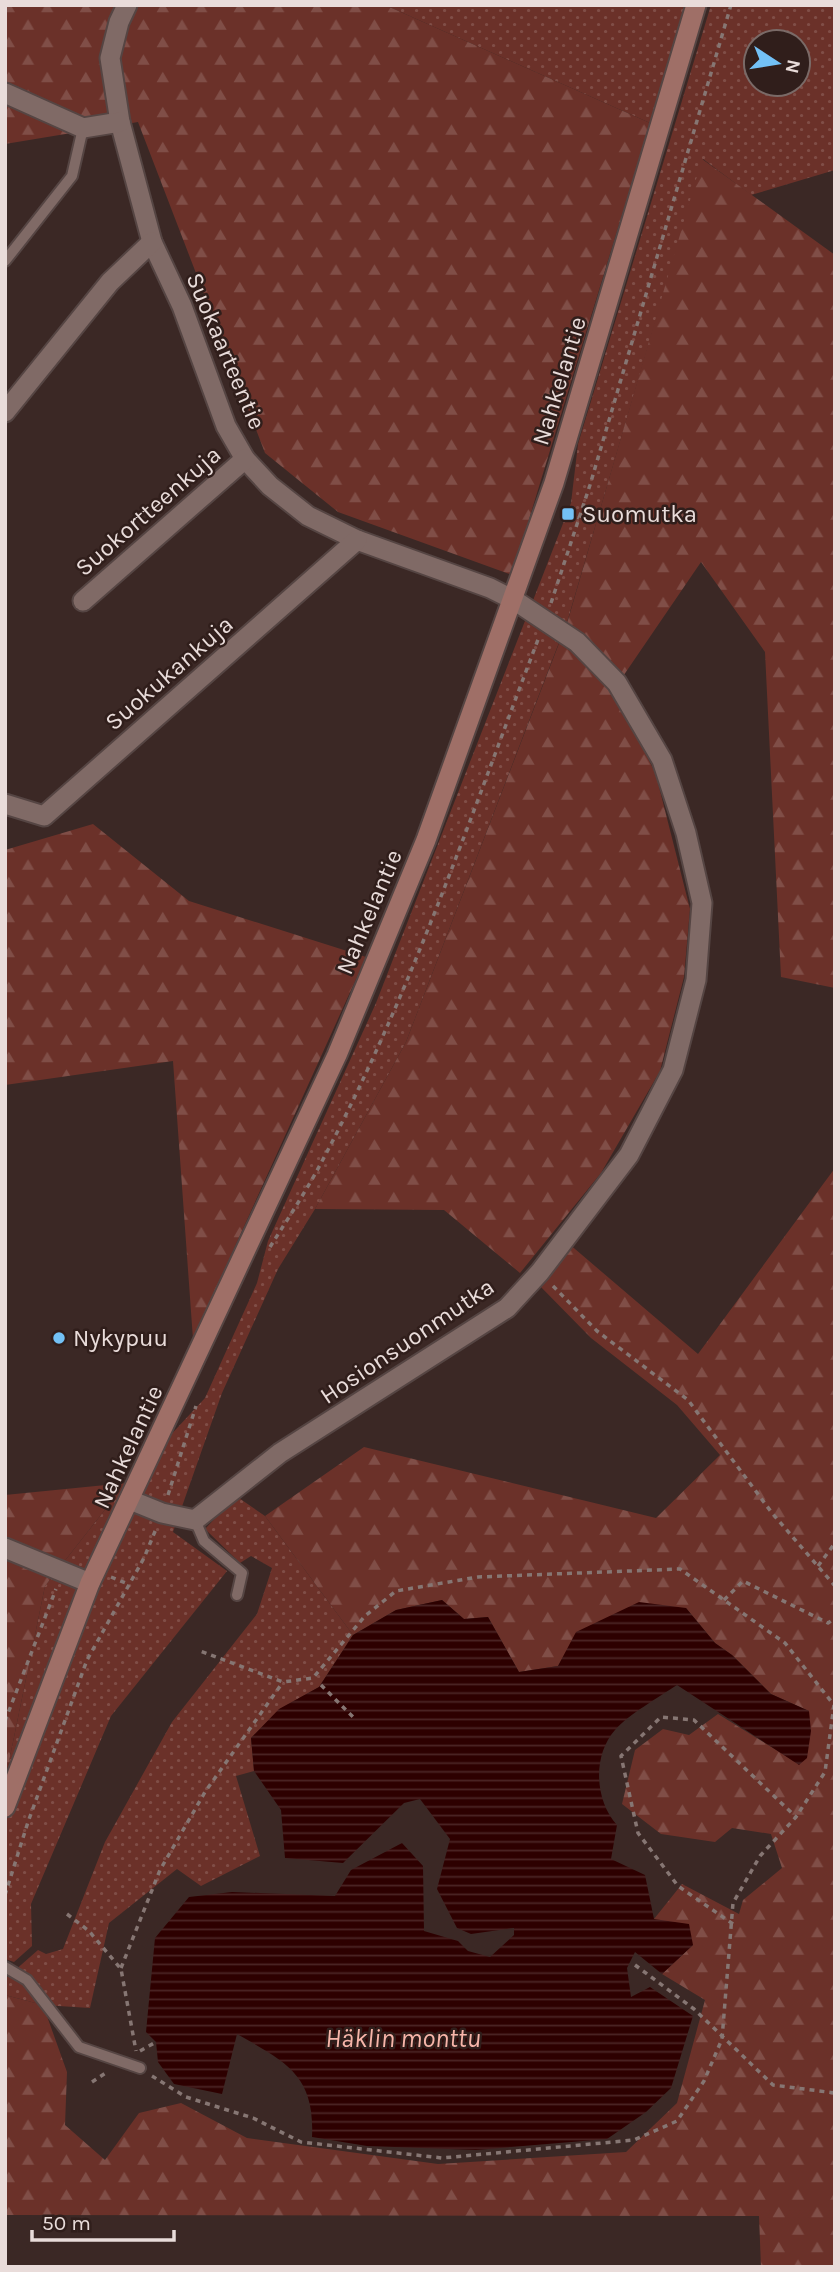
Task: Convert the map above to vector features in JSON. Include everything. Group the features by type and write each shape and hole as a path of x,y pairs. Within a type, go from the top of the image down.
{"main road":[{"name":"Nahkelantie","path":"5,1807 90,1583 337,1055 426,840 554,483 696,5"}],"street":[{"name":"Suokaarteentie","path":"127,5 110,58 120,122 152,242 182,306 226,426 246,459 270,486 308,516 357,540 514,600"},
{"path":"5,93 83,128 120,122"},
{"path":"5,412 110,282 152,242"},
{"name":"Suokortteenkuja","path":"83,601 246,459"},
{"name":"Suokukankuja","path":"5,804 44,816 357,540"},
{"name":"Hosionsuonmutka","path":"195,1520 280,1453 507,1308 540,1272 629,1155 673,1070 696,980 702,903 686,833 662,760 617,683 577,642 514,600"},
{"path":"130,1500 162,1513 195,1520"},
{"path":"5,1548 90,1583"}],"lane":[{"path":"5,261 72,176 83,128"},
{"path":"195,1520 204,1541 242,1573 237,1595"},
{"path":"5,1967 27,1980 79,2047 139,2068"}],"path":[{"path":"568,514 579,518"},
{"path":"540,1272 597,1331 688,1400 772,1513 835,1586"},
{"path":"818,1566 835,1543"},
{"path":"67,1914 89,1931 121,1969 139,2068 186,2097 253,2118 302,2142 442,2158 634,2140 677,2121 704,2081 722,2039 733,1903 760,1856 796,1817 825,1772 834,1704 785,1643 680,1569 478,1577 396,1591 365,1616 313,1678 283,1682 200,1651"},
{"path":"5,1721 63,1572"},
{"path":"724,1600 743,1581 828,1623 835,1618"},
{"path":"121,1969 160,1870 192,1814 283,1682"},
{"path":"321,1685 355,1719"},
{"path":"733,1924 678,1886 638,1833 621,1756 661,1717 694,1720 796,1817"},
{"path":"635,1965 694,2008 722,2039 773,2085 835,2093"}],"green space":[{"path":"5,5 385,5 650,123 512,575 338,512 265,453 138,122 5,144"},
{"path":"385,5 685,5 650,123"},
{"path":"711,5 835,5 835,170 751,195 703,159 568,619 406,1042 315,1209 278,1269 222,1393 173,1532 227,1571 111,1716 31,1904 32,1946 14,1962 5,1959 5,1781 45,1586 126,1483 205,1398 257,1283 268,1241 376,1003 571,503 578,444"},
{"path":"702,159 835,255 835,988 781,977 765,652 701,562 615,688 656,775 690,909 684,977 660,1071 601,1173 520,1273 444,1210 315,1209 406,1042 568,620"},
{"path":"93,824 189,901 366,957 193,1339 173,1061 5,1085 5,850"},
{"path":"835,1168 835,2267 761,2267 759,2216 5,2215 5,1995 43,2005 67,2072 65,2125 105,2160 139,2113 181,2103 247,2138 438,2164 626,2152 677,2103 705,2000 662,1974 693,1945 654,1919 682,1884 739,1914 743,1900 782,1868 771,1834 732,1828 715,1842 661,1834 622,1804 635,1750 663,1729 689,1735 718,1714 799,1764 809,1711 771,1694 732,1655 715,1643 686,1608 577,1632 558,1666 519,1672 488,1617 464,1619 442,1600 396,1610 353,1635 265,1516 364,1447 656,1518 720,1455 677,1405 591,1338 538,1284 568,1243 698,1354"},
{"path":"126,1483 45,1586 5,1781 5,1495"},
{"path":"236,1496 265,1516 353,1635 319,1687 280,1709 251,1738 254,1771 236,1776 260,1856 201,1886 177,1869 109,1923 90,2008 43,2005 5,1995 5,1979 38,1950 46,1954 63,1949 105,1842 172,1722 257,1614 272,1568 251,1556 240,1563 205,1529"}],"water":[{"name":"Häklin monttu","path":"442,1600 464,1619 488,1617 519,1672 558,1666 576,1632 639,1602 686,1608 715,1643 732,1655 771,1694 809,1711 811,1731 807,1758 799,1765 677,1685 628,1718 608,1741 603,1752 599,1778 604,1804 617,1825 611,1859 645,1875 654,1919 689,1924 693,1945 662,1974 635,1952 627,1968 631,1997 650,1987 693,2016 671,2088 646,2112 607,2139 476,2150 367,2146 312,2137 312,2116 303,2085 294,2073 270,2053 237,2034 222,2094 174,2084 158,2062 156,2042 146,2032 155,1938 189,1897 232,1892 335,1896 351,1870 402,1843 423,1866 424,1931 458,1941 468,1951 490,1957 514,1935 514,1928 471,1934 457,1928 437,1889 450,1839 420,1799 404,1803 343,1863 285,1858 281,1810 254,1771 251,1738 279,1709 319,1687 353,1635 396,1610"}],"place":[{"name":"Suomutka","path":"568,514"},
{"name":"Nykypuu","path":"59,1338"}]}
